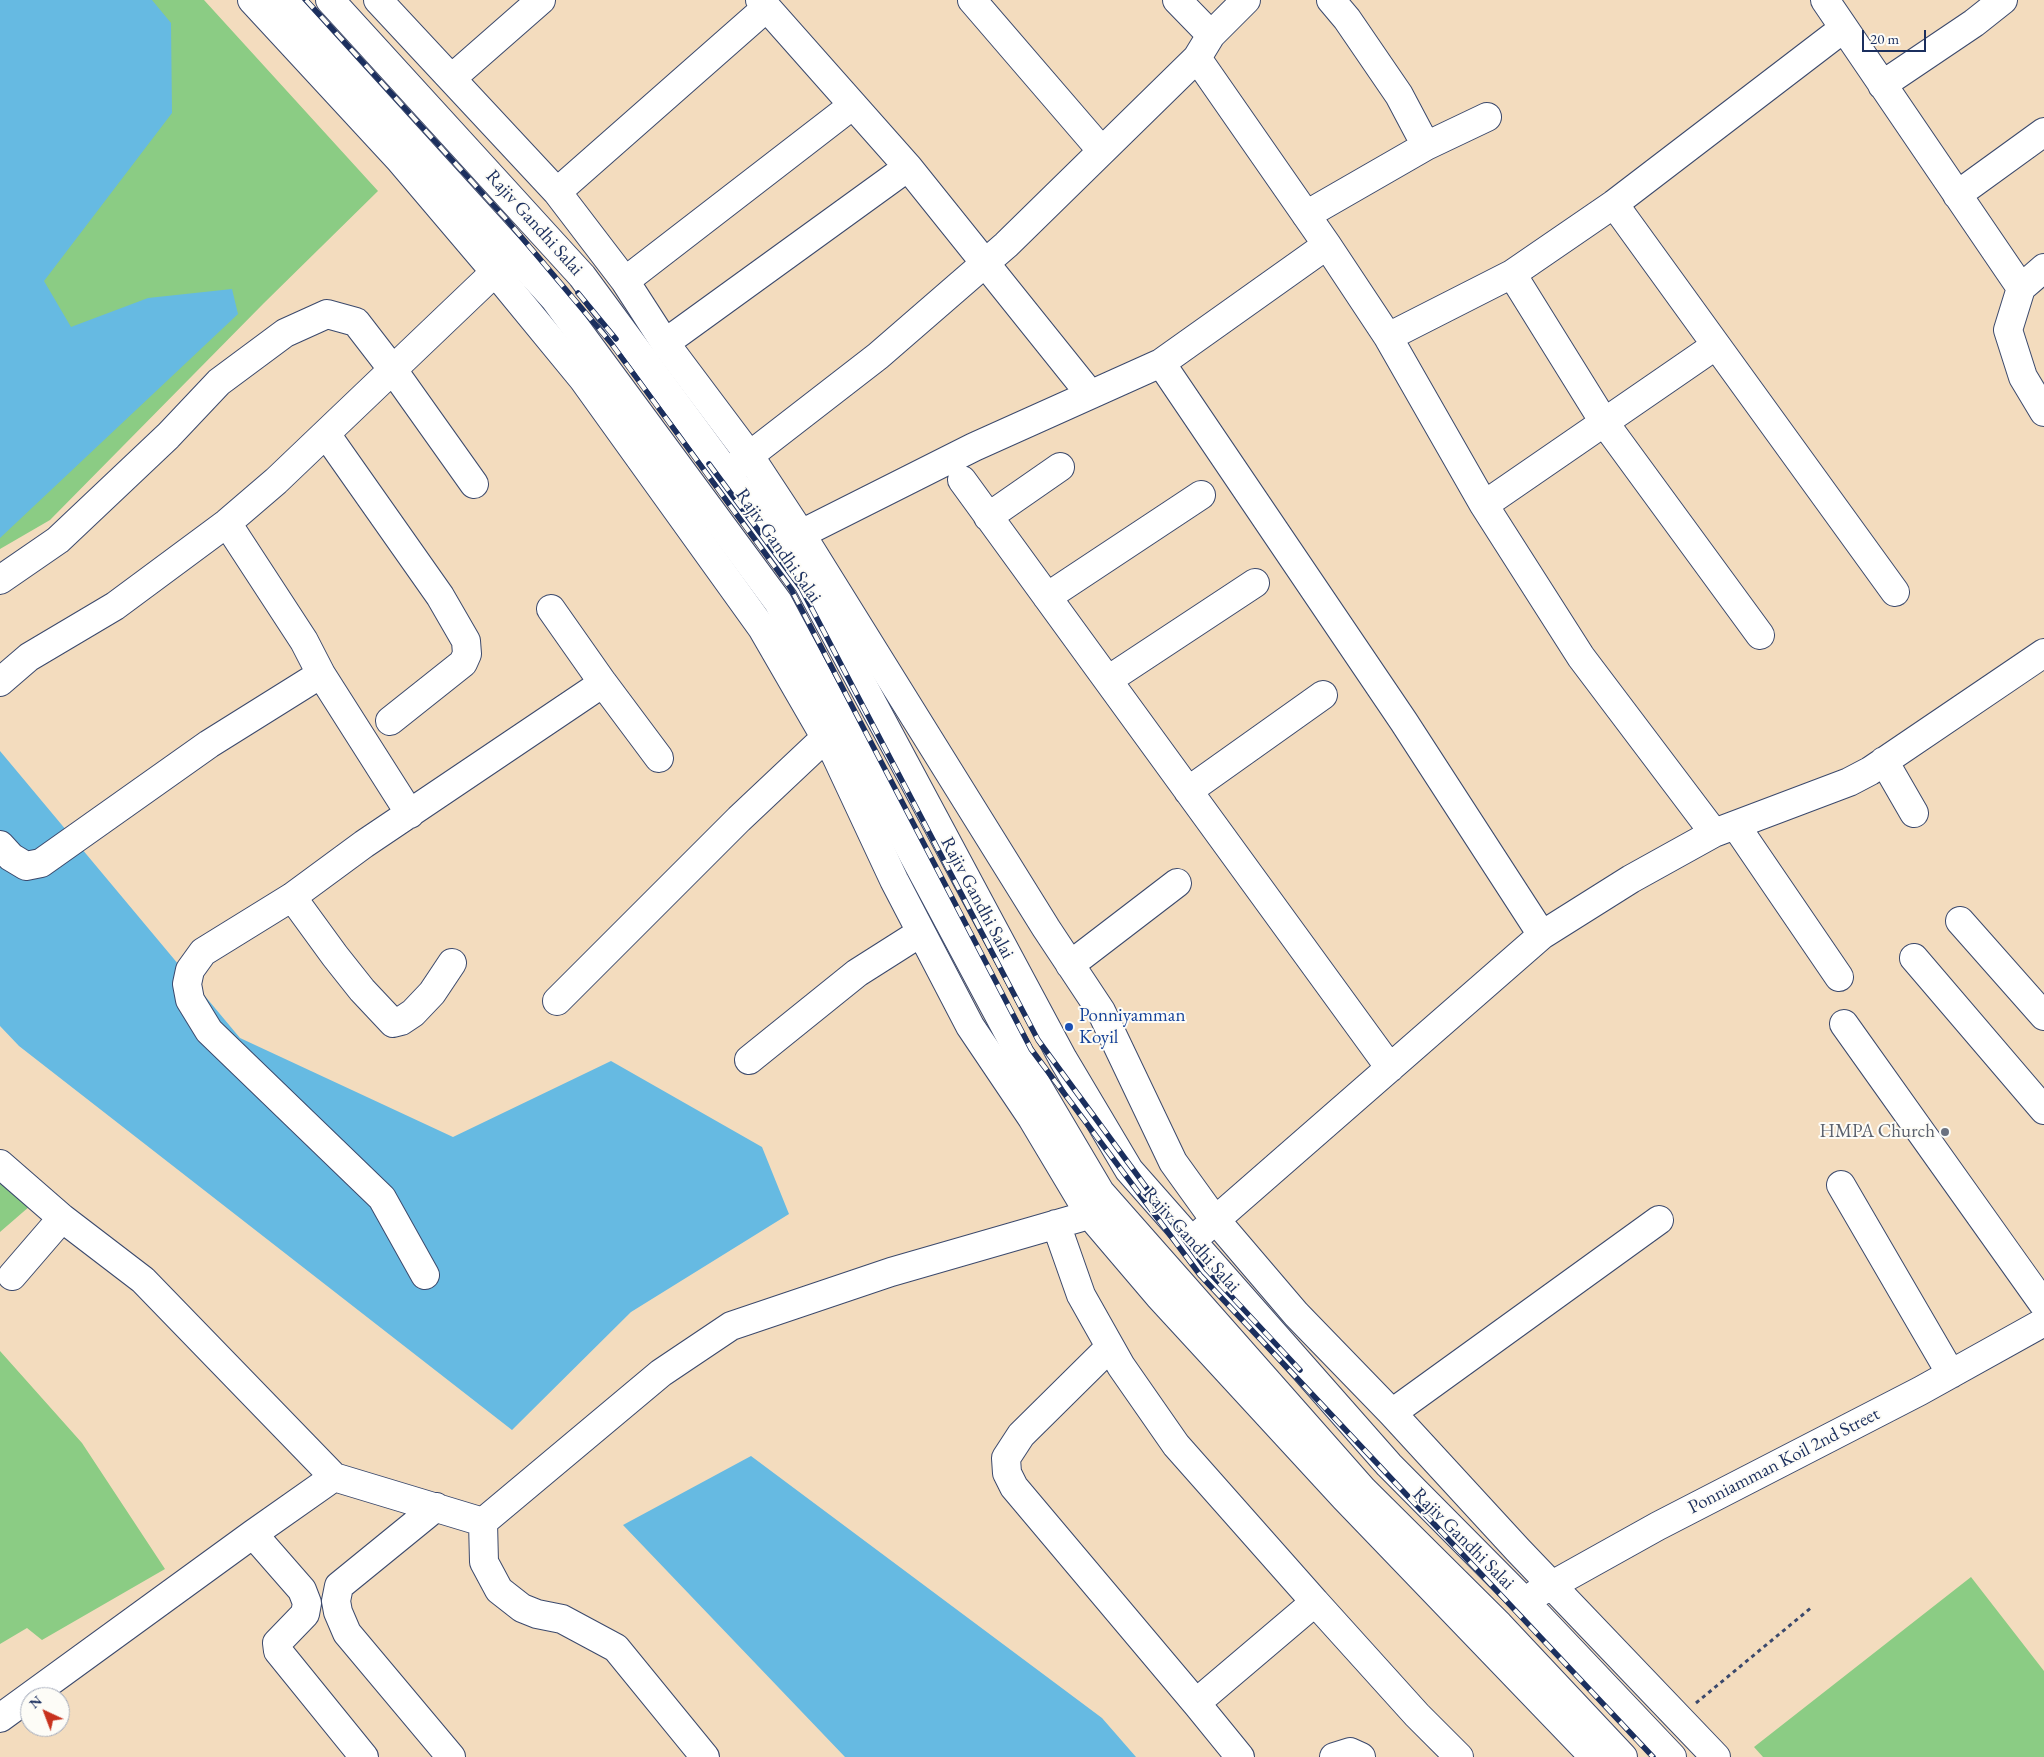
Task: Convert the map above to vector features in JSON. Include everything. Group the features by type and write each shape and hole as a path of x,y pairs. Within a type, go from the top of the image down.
{"street":[{"path":"252,0 399,160 496,272 583,379 762,628 836,756 920,933 970,1026 1032,1118 1102,1211 1158,1296 1344,1498 1594,1757"},
{"name":"Rajiv Gandhi Salai","path":"283,0 554,298 778,602 1032,1077 1100,1192 1102,1211 1363,1490 1499,1626 1623,1757"},
{"name":"Rajiv Gandhi Salai","path":"330,0 582,276 808,583 1063,1059 1129,1170 1389,1466 1524,1601 1672,1757"},
{"path":"378,0 557,192 625,281 665,343 749,455 801,534 1100,1010 1174,1162 1216,1220 1296,1314 1392,1413 1418,1443 1716,1757"},
{"path":"452,78 541,0"},
{"path":"972,0 1102,151"},
{"path":"1177,0 1211,35"},
{"path":"727,472 878,356 1006,245 1196,58 1211,35 1246,0"},
{"path":"1331,0 1347,19 1399,95 1426,146"},
{"path":"1825,0 2021,288"},
{"path":"1882,85 1974,23 2003,0"},
{"path":"557,192 763,4 908,167 1090,394"},
{"path":"1388,336 1512,274 1614,204 1844,28"},
{"path":"1196,58 1327,245 1388,336 1484,505 1581,657 1725,829 1839,977"},
{"path":"625,281 853,105"},
{"path":"1306,215 1426,146 1487,117"},
{"path":"1957,195 2044,132"},
{"path":"665,343 908,167"},
{"path":"1614,204 1895,592"},
{"path":"801,534 974,448 1161,363 1327,245"},
{"path":"2044,268 2021,288 2008,330 2024,377 2044,412"},
{"path":"0,682 29,657 115,606 227,523 276,482 496,272"},
{"path":"1512,274 1604,422 1760,635"},
{"path":"0,580 58,540 168,436 219,382 285,333 327,314 356,322 393,370 474,484"},
{"path":"1484,505 1715,346"},
{"path":"1161,363 1399,714 1542,935"},
{"path":"326,434 440,596 466,641 467,654 463,663 390,721"},
{"path":"988,517 1060,468"},
{"path":"962,480 1390,1068"},
{"path":"1047,597 1201,495"},
{"path":"227,523 304,642 321,674 410,814"},
{"path":"1108,680 1255,583"},
{"path":"551,609 659,758"},
{"path":"1192,1240 1542,935 1631,879 1725,829 1849,782 1884,761 2044,653"},
{"path":"0,844 11,857 26,866 41,862 209,744 321,674"},
{"path":"425,1274 382,1198 209,1031 190,1000 188,984 190,970 204,952 292,897 603,683"},
{"path":"1188,791 1323,695"},
{"path":"557,1001 739,819 825,738"},
{"path":"1884,761 1914,813"},
{"path":"1070,964 1177,883"},
{"path":"292,897 362,990 393,1022 401,1021 413,1013 432,993 452,963"},
{"path":"1960,921 2044,1016"},
{"path":"749,1060 857,973 920,933"},
{"path":"1914,958 2044,1110"},
{"path":"1844,1024 2044,1305"},
{"path":"0,1164 62,1218 143,1280 334,1477 483,1522"},
{"path":"1841,1185 1951,1374"},
{"path":"483,1522 661,1373 732,1326 891,1272 1102,1211"},
{"path":"12,1276 62,1218"},
{"path":"1392,1413 1659,1220"},
{"path":"1056,1224 1081,1295 1110,1347 1176,1445 1416,1715 1459,1757"},
{"name":"Ponniamman Koil 2nd Street","path":"1524,1601 1658,1526 1951,1374 2044,1322"},
{"path":"1110,1347 1021,1435 1006,1458 1007,1473 1014,1487 1240,1757"},
{"path":"0,1718 334,1477"},
{"path":"364,1757 278,1651 277,1643 305,1614 436,1508"},
{"path":"483,1522 484,1562 499,1590 522,1608 538,1614 562,1619 616,1648 705,1757"},
{"path":"253,1534 302,1590 307,1603 305,1614"},
{"path":"339,1586 336,1600 338,1612 347,1633 451,1757"},
{"path":"1196,1703 1315,1602"},
{"path":"1334,1757 1350,1752 1361,1757"}],"path":[{"path":"1678,1718 1812,1606"}],"green space":[{"path":"0,0 204,0 378,191 264,303 50,520 0,549"},
{"path":"0,1180 30,1206 0,1232"},
{"path":"0,1351 82,1443 165,1569 42,1640 27,1628 0,1644"},
{"path":"1971,1577 2044,1671 2044,1757 1763,1757 1754,1747"}],"water":[{"path":"0,0 152,0 171,23 172,113 44,281 71,327 148,298 232,289 238,314 0,538"},
{"path":"0,751 240,1038 453,1137 611,1061 762,1147 789,1214 631,1312 512,1430 19,1046 0,1026"},
{"path":"751,1456 1102,1718 1136,1757 845,1757 623,1525"}],"railway":[{"path":"306,0 507,220 611,343 791,589 1031,1049 1200,1275 1653,1757"},
{"path":"578,293 616,339"},
{"path":"709,464 801,588 1038,1040 1207,1270 1300,1370"}],"place":[{"name":"Ponniyamman Koyil","path":"1069,1027"},
{"name":"HMPA Church","path":"1945,1132"}]}
